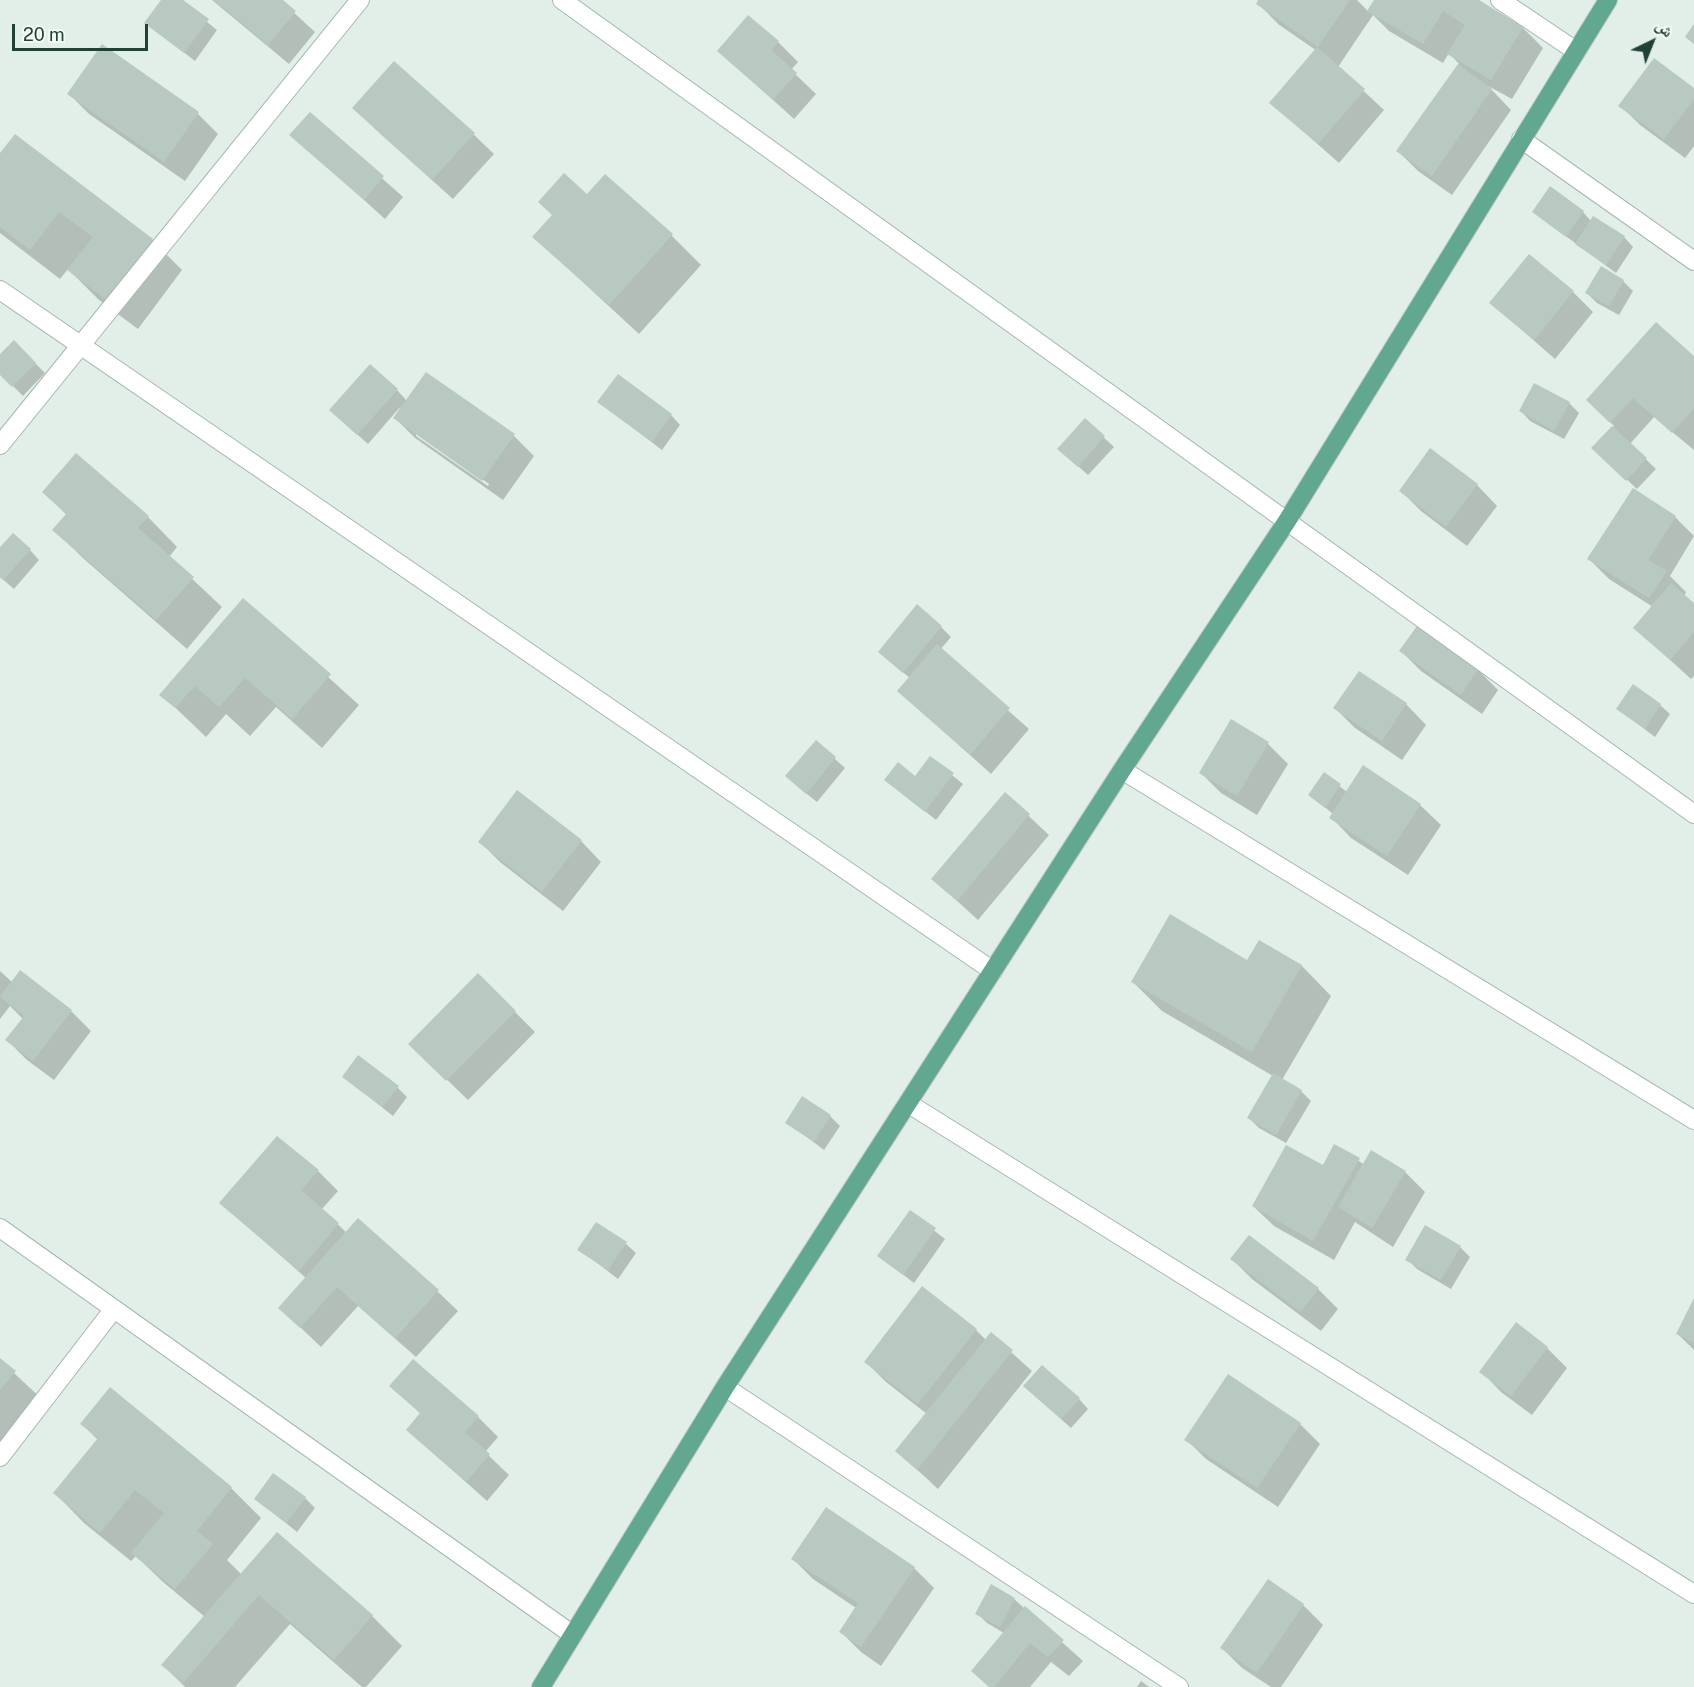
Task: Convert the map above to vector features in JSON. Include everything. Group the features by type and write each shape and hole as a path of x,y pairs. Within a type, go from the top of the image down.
{"main road":[{"path":"540,1687 725,1387 1122,770 1287,521 1608,0"}],"street":[{"path":"0,445 360,0"},
{"path":"562,0 1694,814"},
{"path":"1500,0 1576,51"},
{"path":"1521,139 1694,261"},
{"path":"0,290 993,971"},
{"path":"1122,770 1694,1120"},
{"path":"909,1104 1694,1594"},
{"path":"0,1228 573,1635"},
{"path":"0,1457 113,1310"},
{"path":"725,1387 1179,1687"}],"building":[{"path":"161,0 183,0 209,19 184,53 144,23"},
{"path":"214,0 283,0 296,11 268,45"},
{"path":"1258,0 1350,0 1318,47 1256,4"},
{"path":"1374,0 1479,0 1523,27 1491,80 1447,54 1465,25 1443,11 1423,44 1367,11"},
{"path":"748,15 779,41 771,50 797,73 773,100 717,51"},
{"path":"1694,24 1694,44 1685,37"},
{"path":"102,44 199,112 164,162 67,94"},
{"path":"1317,47 1365,89 1318,144 1269,103"},
{"path":"1654,58 1694,88 1694,99 1664,139 1618,106"},
{"path":"394,61 475,133 432,180 352,108"},
{"path":"1458,64 1492,89 1432,176 1396,151"},
{"path":"310,112 384,176 364,200 289,135"},
{"path":"15,134 153,239 108,301 67,270 93,237 59,212 30,250 0,227 0,153"},
{"path":"564,173 587,194 605,174 673,234 609,305 532,237 552,215 538,202"},
{"path":"1550,186 1584,211 1566,237 1532,212"},
{"path":"1593,216 1625,236 1606,265 1575,244"},
{"path":"1529,254 1574,291 1534,340 1489,303"},
{"path":"1601,266 1624,280 1609,306 1585,293"},
{"path":"1656,322 1694,356 1694,408 1672,433 1633,398 1610,423 1586,400"},
{"path":"14,340 36,363 12,387 0,375 0,354"},
{"path":"370,364 398,389 357,435 329,410"},
{"path":"426,372 515,434 482,481 393,418"},
{"path":"618,374 672,414 652,442 597,402"},
{"path":"1534,383 1570,402 1554,431 1519,411"},
{"path":"1085,418 1105,436 1078,467 1057,449"},
{"path":"1612,426 1647,458 1626,481 1591,448"},
{"path":"1430,448 1478,484 1446,527 1399,491"},
{"path":"76,453 149,516 138,528 194,577 156,620 52,530 66,514 42,492"},
{"path":"1633,488 1676,516 1648,560 1667,571 1649,598 1587,559"},
{"path":"13,533 31,549 3,580 0,577 0,547"},
{"path":"1671,583 1694,603 1694,632 1670,660 1633,628"},
{"path":"243,598 331,674 292,719 245,678 219,707 195,686 175,708 159,695"},
{"path":"917,604 942,626 903,673 878,652"},
{"path":"1417,626 1478,669 1461,695 1399,651"},
{"path":"937,644 1010,708 970,755 897,691"},
{"path":"1359,671 1407,703 1382,741 1333,708"},
{"path":"1633,684 1661,704 1645,729 1616,709"},
{"path":"1231,719 1269,742 1237,796 1199,773"},
{"path":"816,740 836,757 806,794 785,776"},
{"path":"930,756 954,773 925,812 884,780 898,762 915,776"},
{"path":"1363,765 1421,804 1387,856 1329,818"},
{"path":"1324,772 1341,784 1325,808 1308,795"},
{"path":"517,790 582,840 542,892 478,842"},
{"path":"1005,792 1030,814 957,901 931,879"},
{"path":"1170,914 1247,960 1259,940 1302,965 1252,1052 1131,982"},
{"path":"20,970 72,1010 33,1061 5,1040 24,1016 0,997"},
{"path":"478,973 516,1011 446,1081 408,1044"},
{"path":"358,1055 399,1086 382,1107 342,1077"},
{"path":"1273,1073 1302,1090 1276,1135 1247,1118"},
{"path":"802,1096 831,1115 814,1142 785,1123"},
{"path":"277,1136 319,1170 301,1190 339,1223 299,1271 219,1203"},
{"path":"1334,1144 1360,1158 1313,1241 1252,1206 1286,1145 1323,1165"},
{"path":"1371,1150 1406,1171 1372,1228 1338,1207"},
{"path":"910,1210 936,1228 903,1275 877,1256"},
{"path":"358,1218 439,1290 395,1338 337,1287 300,1328 278,1308"},
{"path":"596,1222 627,1242 608,1270 577,1250"},
{"path":"1425,1225 1461,1246 1441,1280 1405,1260"},
{"path":"1249,1235 1319,1288 1301,1312 1230,1259"},
{"path":"922,1286 977,1329 918,1404 864,1362"},
{"path":"1694,1298 1694,1343 1676,1334"},
{"path":"1516,1322 1548,1347 1511,1396 1479,1372"},
{"path":"991,1332 1013,1350 917,1470 895,1451"},
{"path":"0,1358 16,1371 0,1390"},
{"path":"413,1359 479,1416 465,1432 490,1454 466,1482 406,1430 420,1413 389,1386"},
{"path":"1042,1365 1080,1398 1061,1419 1023,1386"},
{"path":"1228,1374 1301,1423 1257,1488 1184,1440"},
{"path":"110,1387 232,1487 197,1531 213,1544 175,1589 131,1553 164,1513 135,1490 100,1533 53,1493 98,1438 80,1424"},
{"path":"273,1473 306,1497 286,1523 254,1499"},
{"path":"826,1507 915,1567 861,1647 839,1632 858,1603 791,1559"},
{"path":"277,1532 373,1615 334,1660 259,1595 183,1683 161,1665"},
{"path":"1268,1579 1304,1604 1257,1673 1220,1648"},
{"path":"991,1584 1015,1598 1000,1627 975,1614"},
{"path":"1025,1606 1064,1640 1048,1657 1030,1643 994,1687 989,1687 971,1671"}]}
